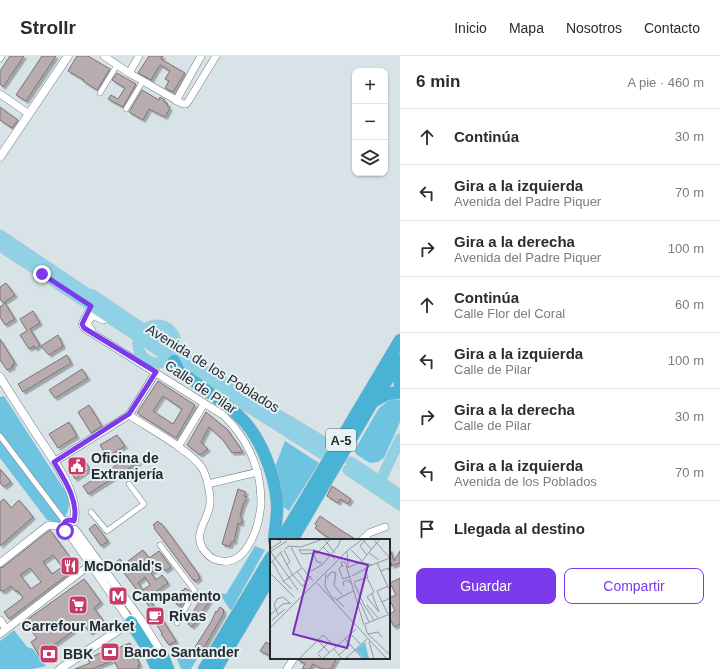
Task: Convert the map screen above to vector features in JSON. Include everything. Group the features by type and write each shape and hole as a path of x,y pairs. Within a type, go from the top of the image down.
{"highway":[{"name":"A-5","path":"282,539 400,340"},
{"path":"173,357 179,370 238,416 250,429 261,447 269,468 277,504 274,539"},
{"path":"400,361 398,373 400,385"},
{"name":"A-5","path":"293,539 372,403 400,361"},
{"path":"372,403 381,397 392,393 400,393"},
{"path":"204,669 270,559"},
{"path":"216,669 270,578"},
{"path":"134,618 150,654 163,668"},
{"path":"162,654 163,668"}],"main road":[{"name":"Avenida de los Poblados","path":"0,235 136,324 142,334"},
{"name":"Avenida de los Poblados","path":"0,246 108,318 142,334 173,357 321,453"},
{"path":"142,334 152,326 158,325 170,329 176,340 173,357"},
{"name":"Avenida de los Poblados","path":"173,357 224,382 327,444"},
{"path":"397,493 390,484 388,470 400,439"},
{"path":"379,487 400,452"},
{"path":"388,470 361,469 350,466 379,487 397,493"},
{"path":"361,469 400,505"}],"street":[{"path":"0,157 68,56"},
{"path":"104,56 129,73 183,104 186,104 189,100 216,56"},
{"path":"129,73 139,56"},
{"path":"176,101 201,56"},
{"path":"100,93 117,65"},
{"path":"126,109 143,81"},
{"path":"0,94 29,114"},
{"name":"Avenida de los Poblados","path":"91,306 94,302 99,303 122,319 136,324"},
{"path":"91,306 82,324 84,328 92,332"},
{"path":"92,332 87,324 93,315 103,320 108,318"},
{"name":"Calle de Pilar","path":"92,332 223,415 241,435 251,452 258,472 261,503 257,526 250,542 241,556 231,560 214,559 206,554 201,546 200,531 210,508 210,498 208,484 202,468 188,454 129,414"},
{"path":"54,462 129,414 156,372"},
{"path":"0,377 54,462 71,494 76,515 74,521 70,519 68,528 91,564 162,654"},
{"path":"178,447 204,404"},
{"path":"0,436 134,618"},
{"path":"208,484 258,472"},
{"path":"91,512 107,531 144,504 129,484"},
{"path":"0,563 47,526 51,525 68,528"},
{"path":"363,539 369,532 385,527"},
{"path":"160,545 196,590 177,624"},
{"path":"0,634 91,564"},
{"path":"60,669 134,618"},
{"path":"0,620 6,629"},
{"path":"287,669 293,659"}],"shaded area":[{"path":"4,396 69,497 68,512 59,523 47,520 0,458 0,397"},
{"path":"392,398 400,400 400,422 384,458 378,462 370,463 357,455 354,451 379,408"},
{"path":"285,441 319,463 289,511 278,503 274,469"},
{"path":"255,546 265,550 231,611 219,593 226,594"},
{"path":"14,630 27,647 33,649 46,666 33,669 0,669 0,641"},
{"path":"194,650 193,653 198,655 200,654 191,669 181,669 177,659 178,655"}],"building":[{"path":"10,56 24,56 3,87 0,84 0,71"},
{"path":"42,56 56,56 26,101 16,95"},
{"path":"77,56 88,56 110,69 97,90 83,81 84,80 68,71"},
{"path":"149,56 163,56 161,59 185,73 173,92 165,88 169,81 165,79 170,71 160,65 151,80 138,73"},
{"path":"117,73 136,84 123,107 108,99 111,95 118,99 125,88 112,80"},
{"path":"142,90 159,100 160,97 165,100 164,102 168,104 167,106 170,108 165,117 149,109 143,120 129,112"},
{"path":"0,107 18,120 12,128 0,120"},
{"path":"6,283 15,295 3,303 0,299 0,287"},
{"path":"5,303 15,319 5,325 0,317 0,307"},
{"path":"33,311 40,323 30,329 40,345 35,349 34,346 29,349 20,335 27,331 20,319"},
{"path":"58,335 63,346 49,355 41,346"},
{"path":"0,339 15,363 12,365 13,367 7,370 0,360"},
{"path":"67,355 71,363 23,392 18,384"},
{"path":"82,369 88,378 55,398 49,390"},
{"path":"158,381 195,405 176,438 137,413","holes":["163,396 182,409 173,424 153,411"]},
{"path":"89,405 102,426 91,433 78,412"},
{"path":"206,412 227,429 243,452 232,453 223,440 209,427 201,442 208,449 200,455 187,445"},
{"path":"69,422 77,436 58,448 49,434"},
{"path":"117,435 125,446 107,457 100,445"},
{"path":"134,454 139,462 88,494 83,486"},
{"path":"83,459 90,469 75,479 69,469"},
{"path":"0,469 11,482 4,487 0,483"},
{"path":"332,486 351,499 348,504 340,499 338,503 327,496"},
{"path":"238,489 246,492 244,496 247,497 240,516 242,519 241,524 238,523 234,542 231,542 230,546 228,546 222,544"},
{"path":"4,499 11,508 19,500 33,517 0,546 0,502"},
{"path":"320,516 355,539 330,539 315,528 317,526 315,524"},
{"path":"158,521 171,536 199,575 200,578 195,582 154,528 155,527 153,525"},
{"path":"95,524 108,541 101,546 89,529"},
{"path":"50,530 75,564 75,569 9,619 4,612 23,598 17,590 16,592 11,586 3,592 2,590 0,591 0,568","holes":["53,555 62,567 52,574 43,562","30,568 41,582 31,589 20,575"]},
{"path":"390,549 394,561 400,551 400,563 391,566 392,563 390,564"},
{"path":"143,550 149,558 159,551 171,567 165,571 161,565 151,573 156,580 162,575 168,583 148,597 176,641 169,645 161,634 162,633 148,611 151,609 116,562 120,559 124,564","holes":["145,577 150,585 143,590 138,583"]},
{"path":"400,578 400,624 394,627 390,619 390,614 395,611 390,598 396,595 390,583"},
{"path":"84,579 101,602 94,608 105,623 90,633 83,624 47,650 48,652 40,657 31,642 37,638 24,622"},
{"path":"185,588 190,591 180,606 176,604 176,600"},
{"path":"206,594 211,597 209,599 210,600 192,627 188,624 188,621 203,595 204,596"},
{"path":"220,607 224,610 224,613 198,655 193,652 195,647 211,622 216,611 217,612"},
{"path":"266,642 270,644 270,656 260,651"},
{"path":"130,643 140,665 138,665 139,669 118,669 114,660 92,669 75,669 90,663 88,659 116,645 118,648"},
{"path":"336,659 331,669 322,669 313,664 310,669 302,669 305,664 298,660"}],"place":[{"name":"Oficina de Extranjería","path":"77,466"},
{"name":"McDonald's","path":"70,566"},
{"name":"Campamento","path":"118,596"},
{"name":"Carrefour Market","path":"78,605"},
{"name":"Rivas","path":"155,616"},
{"name":"Banco Santander","path":"110,652"},
{"name":"BBK","path":"49,654"}],"route":[{"path":"42,274 91,306 83,320 82,324 84,328 156,372 129,414 54,462 71,494 76,515 74,521 70,519 66,520 63,527 65,531"}]}
